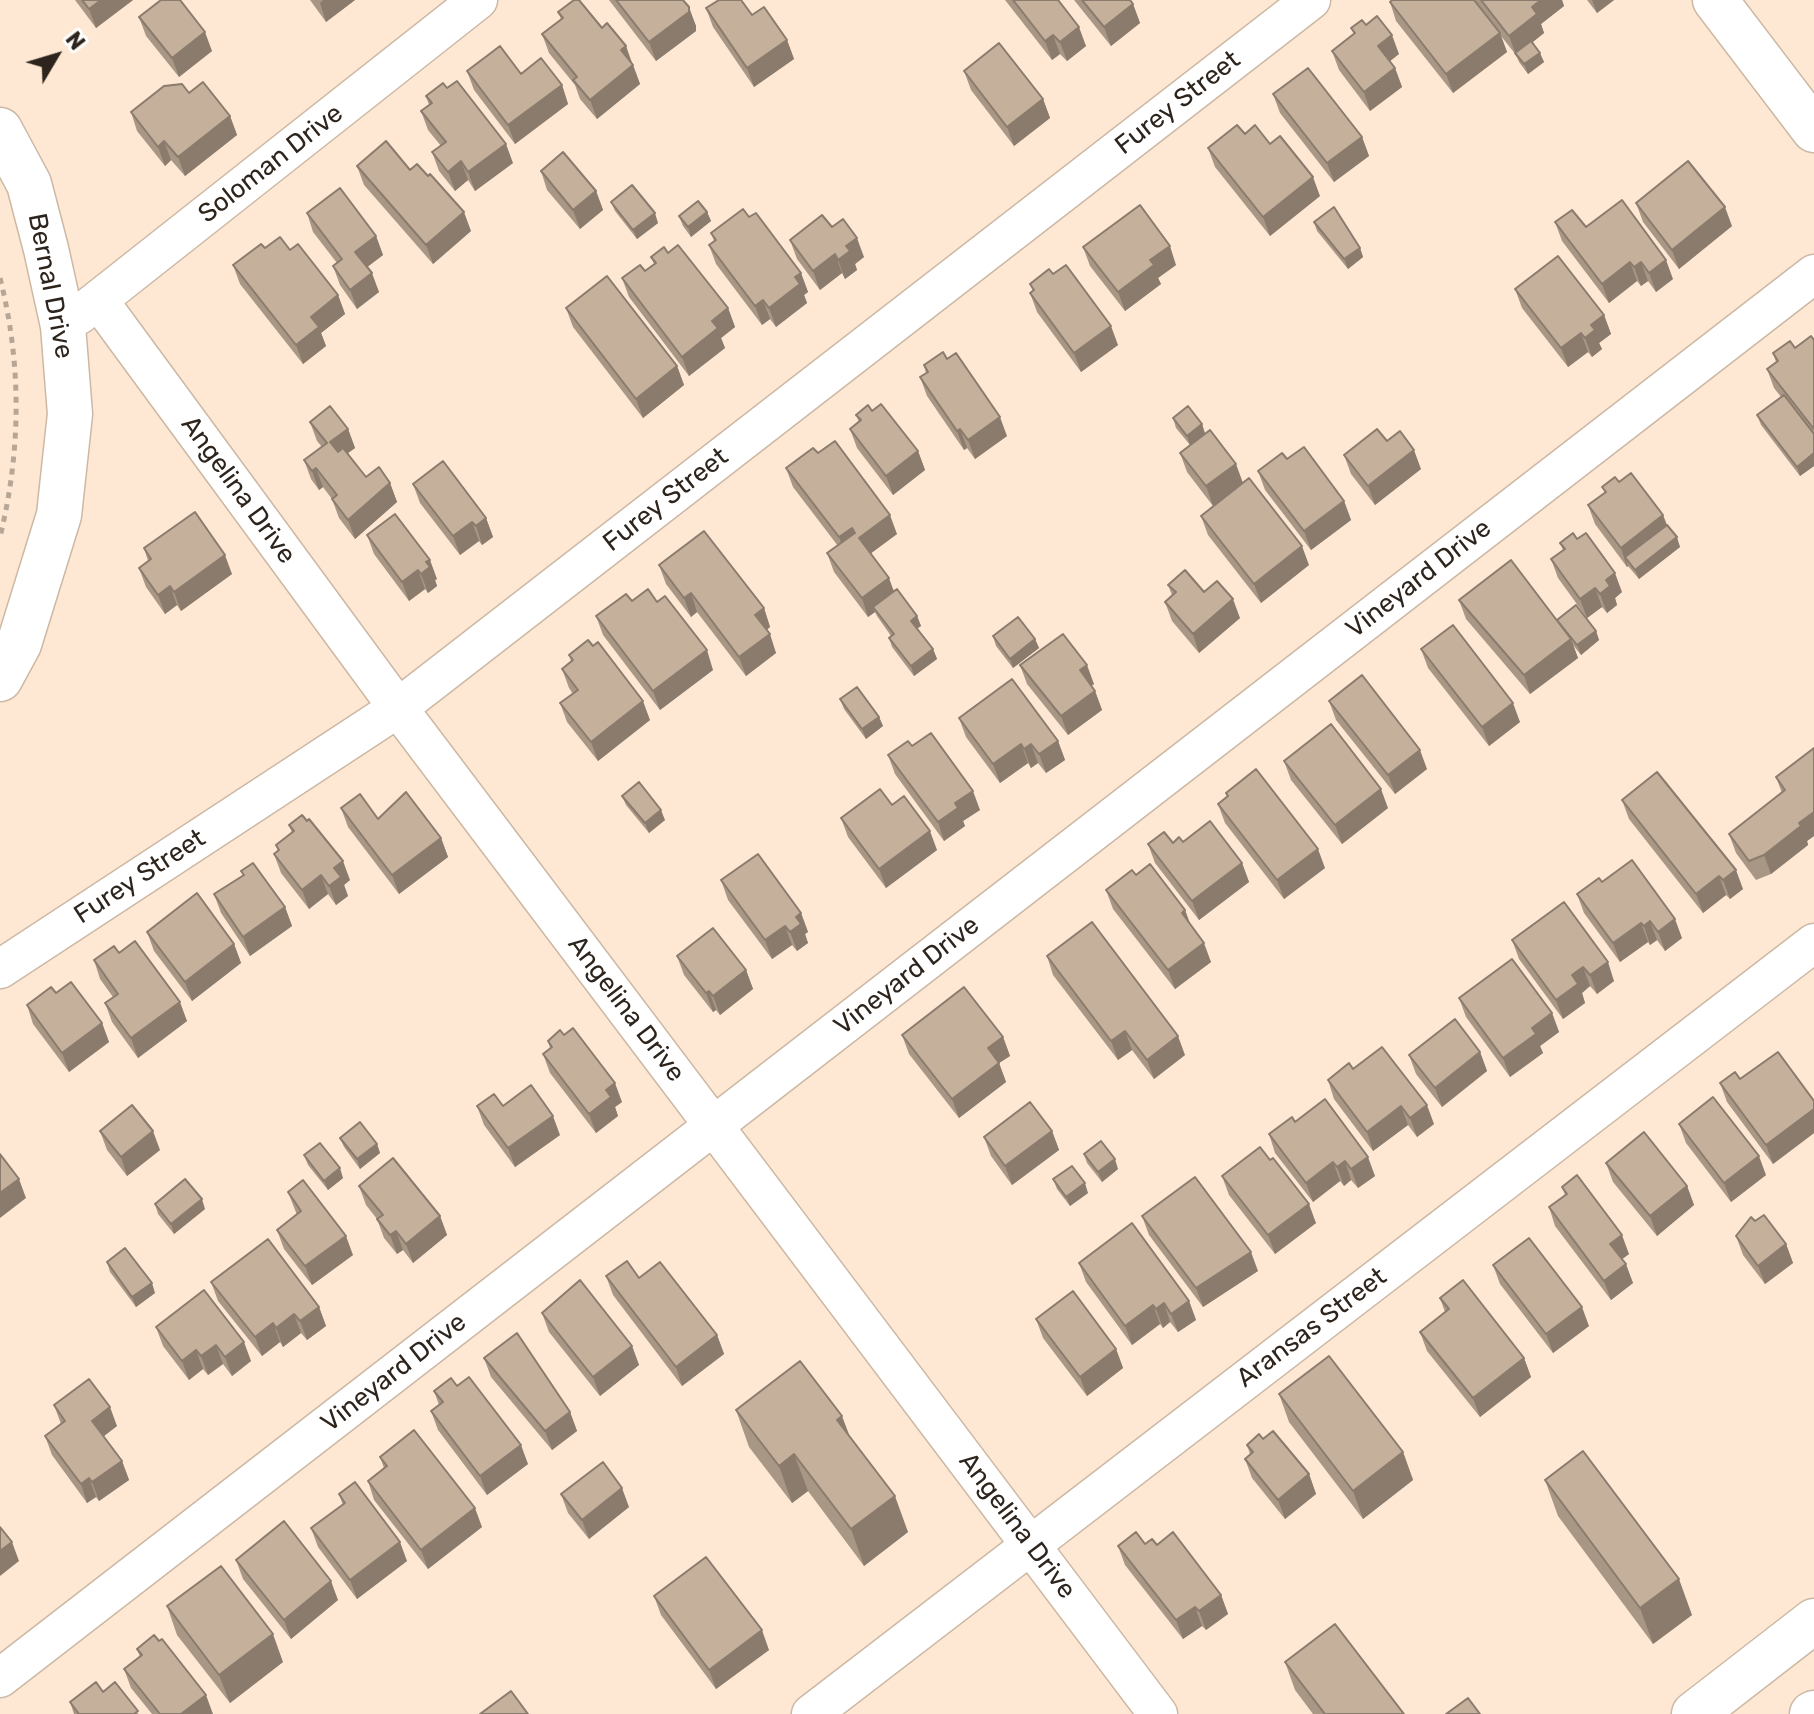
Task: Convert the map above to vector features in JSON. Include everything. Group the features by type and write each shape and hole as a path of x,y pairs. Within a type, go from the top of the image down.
{"street":[{"name":"Soloman Drive","path":"63,326 99,301 478,0"},
{"name":"Furey Street","path":"0,969 398,708 1311,0"},
{"path":"1715,0 1814,130"},
{"name":"Bernal Drive","path":"0,130 29,184 63,326 70,414 59,515 19,644 0,679"},
{"name":"Vineyard Drive","path":"0,1678 1814,274"},
{"name":"Angelina Drive","path":"99,301 398,708 1158,1714"},
{"name":"Aransas Street","path":"811,1714 1814,943"},
{"path":"1694,1714 1814,1621"}],"path":[{"path":"0,278 17,397 15,458 0,537"}],"building":[{"path":"82,0 101,0 89,9"},
{"path":"161,0 180,0 205,32 172,58 139,17"},
{"path":"574,0 579,0 602,28 607,23 626,46 621,50 633,65 590,100 573,80 577,77 542,34 563,18 558,12"},
{"path":"616,0 683,0 689,12 649,42"},
{"path":"719,0 741,0 752,15 764,7 787,40 747,68 706,8"},
{"path":"1013,0 1058,0 1079,27 1060,42 1053,35 1045,41"},
{"path":"1082,0 1130,0 1133,4 1104,27"},
{"path":"1474,0 1500,33 1446,74 1390,2"},
{"path":"1481,0 1541,0 1532,7 1537,14 1509,36"},
{"path":"1377,16 1392,35 1378,46 1395,68 1364,92 1332,51 1355,33 1351,28 1362,20 1366,25"},
{"path":"1531,41 1540,53 1524,64 1515,53"},
{"path":"999,43 1043,99 1007,127 964,71"},
{"path":"500,46 521,74 541,58 562,85 508,125 467,71"},
{"path":"1308,68 1362,137 1327,163 1273,94"},
{"path":"457,81 506,144 468,172 461,161 448,172 432,152 446,142 421,111 432,103 426,96 443,83 447,88"},
{"path":"203,82 230,116 178,157 164,141 158,147 131,112 164,86 182,84 189,93"},
{"path":"1237,125 1245,134 1255,125 1270,144 1280,136 1313,177 1263,217 1208,148"},
{"path":"386,141 410,170 417,164 428,176 430,174 464,212 426,245 357,166"},
{"path":"563,152 596,191 573,210 541,171"},
{"path":"1688,161 1725,207 1672,250 1636,203"},
{"path":"632,185 655,213 633,230 611,202"},
{"path":"340,188 376,236 355,252 372,273 350,290 333,266 342,259 307,213"},
{"path":"1622,200 1666,260 1649,273 1641,262 1634,267 1630,262 1602,284 1555,222 1572,210 1586,227"},
{"path":"698,201 707,212 688,227 679,216"},
{"path":"1140,205 1170,246 1150,260 1154,265 1118,292 1083,247"},
{"path":"1334,207 1360,248 1344,259 1314,222"},
{"path":"743,209 749,217 756,213 801,273 795,277 800,284 769,308 763,300 755,306 709,245 716,240 711,233"},
{"path":"822,215 832,227 843,219 857,238 846,246 850,251 838,260 835,254 813,271 790,240"},
{"path":"280,237 290,250 298,244 338,295 311,317 319,327 296,345 233,265 261,244 265,248"},
{"path":"678,245 728,308 712,321 718,328 682,357 622,278 640,265 645,271 656,263 651,257 664,247 668,253"},
{"path":"1558,256 1604,315 1591,325 1595,330 1585,338 1581,333 1561,348 1515,289"},
{"path":"1066,265 1111,326 1074,353 1030,293 1034,290 1030,284 1049,269 1053,274"},
{"path":"607,276 677,366 636,399 566,308"},
{"path":"1811,336 1814,340 1814,429 1767,369 1778,361 1773,353 1790,341 1795,348"},
{"path":"943,352 947,359 956,353 1000,417 968,440 960,429 957,431 920,377 928,372 924,365"},
{"path":"1784,395 1814,434 1814,453 1797,467 1757,415"},
{"path":"881,404 918,451 886,476 850,429 861,420 856,415 868,405 872,411"},
{"path":"330,406 348,429 330,442 338,452 343,448 366,477 379,467 390,483 348,520 332,499 337,495 316,468 312,471 304,460 327,443 310,422"},
{"path":"1188,406 1202,424 1187,436 1173,418"},
{"path":"1377,429 1387,441 1400,431 1414,450 1368,486 1344,455"},
{"path":"1210,430 1236,464 1206,486 1180,453"},
{"path":"835,441 890,515 859,538 889,578 862,598 827,553 855,533 852,528 839,537 786,468 813,448 818,453"},
{"path":"1304,447 1344,501 1304,531 1258,471 1282,453 1287,459"},
{"path":"443,461 486,518 476,526 472,522 453,536 413,484"},
{"path":"1631,473 1663,515 1621,548 1588,505 1606,492 1602,487 1615,477 1619,482"},
{"path":"1249,478 1302,546 1254,584 1201,516"},
{"path":"195,512 225,555 174,592 170,586 158,595 139,568 151,559 144,548"},
{"path":"395,514 430,560 426,562 430,567 421,574 418,570 402,582 367,535"},
{"path":"1667,525 1677,537 1635,570 1625,557"},
{"path":"704,531 764,608 755,615 770,634 739,657 691,593 684,598 659,565"},
{"path":"1573,533 1577,539 1586,533 1615,573 1606,580 1610,586 1600,594 1595,588 1580,599 1551,559 1565,549 1560,543"},
{"path":"1511,560 1571,639 1524,675 1459,600"},
{"path":"1185,570 1204,592 1217,581 1233,599 1193,634 1165,602 1176,592 1168,585"},
{"path":"648,589 657,602 665,596 707,650 653,691 596,616 626,594 632,601"},
{"path":"897,589 917,616 911,621 933,649 911,666 889,638 894,634 873,607"},
{"path":"1576,605 1596,631 1577,645 1557,620"},
{"path":"1018,617 1035,639 1010,659 993,636"},
{"path":"1453,625 1513,703 1482,727 1421,649"},
{"path":"1063,634 1087,665 1080,670 1095,691 1061,716 1020,665"},
{"path":"588,640 593,646 598,642 643,701 591,742 560,703 578,690 562,669 573,660 569,655"},
{"path":"1362,675 1420,750 1388,775 1329,701"},
{"path":"1012,679 1058,741 1039,754 1031,744 1024,749 1021,744 993,764 959,718"},
{"path":"857,687 879,717 862,729 840,699"},
{"path":"1331,724 1381,789 1335,825 1284,761"},
{"path":"931,733 973,791 955,803 958,808 938,822 888,755 908,741 912,746"},
{"path":"1814,748 1814,812 1764,855 1749,861 1729,834 1785,790 1776,777"},
{"path":"1256,769 1318,849 1277,880 1218,804 1228,796 1226,793"},
{"path":"1657,772 1736,870 1723,880 1719,876 1696,894 1622,800"},
{"path":"639,782 661,810 645,823 622,796"},
{"path":"880,789 892,805 904,796 930,831 879,869 841,818"},
{"path":"406,792 441,838 392,875 341,808 360,794 378,819"},
{"path":"302,815 307,821 309,819 343,861 334,868 341,877 329,886 321,875 302,890 274,854 279,850 276,845 294,831 289,825"},
{"path":"1210,821 1242,863 1192,901 1148,844 1164,832 1173,843 1179,837 1183,842"},
{"path":"758,854 801,913 796,917 801,924 790,932 785,926 765,940 721,880"},
{"path":"1632,860 1675,919 1658,932 1650,921 1644,926 1641,923 1613,943 1577,894 1599,878 1602,882"},
{"path":"253,863 285,907 243,937 214,894 244,875 241,871"},
{"path":"1150,864 1185,910 1182,913 1204,943 1168,970 1106,890 1132,870 1136,875"},
{"path":"197,893 234,944 185,982 147,932"},
{"path":"1564,902 1608,962 1590,975 1583,967 1572,975 1578,984 1556,1000 1512,940"},
{"path":"1092,922 1178,1036 1147,1060 1125,1031 1111,1041 1047,956"},
{"path":"713,928 746,970 713,996 709,991 706,993 677,956"},
{"path":"135,941 180,1002 131,1038 105,1003 118,994 94,960 114,946 119,953"},
{"path":"1512,959 1552,1013 1532,1028 1536,1034 1503,1058 1459,998"},
{"path":"71,982 102,1023 62,1053 27,1005 51,987 56,993"},
{"path":"964,987 1003,1037 988,1048 999,1063 952,1099 902,1035"},
{"path":"1455,1019 1480,1052 1435,1088 1409,1055"},
{"path":"573,1028 615,1083 606,1090 611,1097 589,1114 543,1054 552,1047 548,1041 560,1030 564,1035"},
{"path":"1382,1047 1427,1105 1410,1118 1401,1106 1367,1132 1328,1080 1349,1063 1353,1069"},
{"path":"1778,1052 1814,1101 1814,1109 1766,1145 1720,1083 1735,1072 1740,1079"},
{"path":"531,1085 553,1116 508,1148 477,1106 494,1094 503,1106"},
{"path":"1713,1097 1759,1156 1724,1183 1679,1124"},
{"path":"1325,1099 1368,1157 1351,1169 1345,1161 1337,1167 1333,1162 1306,1183 1269,1134 1292,1117 1295,1122"},
{"path":"1030,1102 1052,1131 1005,1166 984,1137"},
{"path":"132,1105 153,1131 121,1157 100,1131"},
{"path":"360,1122 377,1144 357,1159 340,1138"},
{"path":"1644,1132 1687,1186 1650,1216 1606,1163"},
{"path":"1101,1141 1115,1159 1098,1172 1084,1154"},
{"path":"320,1143 340,1168 324,1181 304,1155"},
{"path":"1260,1147 1270,1160 1273,1158 1309,1204 1268,1235 1222,1176"},
{"path":"0,1154 19,1179 0,1193"},
{"path":"393,1158 440,1216 406,1244 396,1231 390,1235 377,1219 383,1215 359,1186"},
{"path":"1072,1166 1085,1183 1066,1197 1053,1179"},
{"path":"1577,1175 1622,1235 1610,1244 1626,1264 1604,1281 1549,1207 1567,1194 1562,1187"},
{"path":"1195,1177 1251,1252 1196,1288 1142,1216"},
{"path":"185,1179 202,1199 171,1224 155,1204"},
{"path":"303,1180 346,1236 305,1266 277,1230 301,1211 288,1192"},
{"path":"1764,1215 1786,1244 1758,1266 1736,1236 1751,1217 1755,1221"},
{"path":"1132,1223 1189,1301 1171,1314 1164,1303 1156,1309 1153,1305 1125,1326 1079,1263"},
{"path":"1529,1238 1582,1307 1546,1334 1493,1265"},
{"path":"268,1239 319,1307 300,1321 294,1314 276,1328 273,1323 255,1337 211,1282"},
{"path":"125,1248 152,1283 132,1297 107,1262"},
{"path":"627,1261 639,1278 660,1262 717,1335 676,1367 606,1276"},
{"path":"580,1280 632,1346 593,1377 542,1313"},
{"path":"1463,1280 1524,1358 1473,1398 1420,1332 1449,1309 1440,1298"},
{"path":"204,1290 244,1342 225,1357 216,1345 201,1356 196,1350 182,1361 156,1327"},
{"path":"1073,1291 1116,1349 1080,1377 1036,1319"},
{"path":"517,1333 570,1412 545,1431 484,1358"},
{"path":"1329,1356 1403,1452 1353,1491 1279,1394"},
{"path":"800,1361 842,1416 837,1420 895,1496 851,1529 794,1454 779,1466 736,1410"},
{"path":"469,1377 521,1445 480,1476 431,1411 443,1402 434,1391 451,1378 457,1386"},
{"path":"89,1379 110,1407 92,1421 122,1461 92,1482 89,1478 81,1484 45,1436 65,1421 54,1405"},
{"path":"414,1430 475,1508 421,1550 368,1481 387,1466 380,1457"},
{"path":"1273,1431 1309,1474 1278,1500 1245,1459 1253,1452 1247,1445 1259,1434 1263,1439"},
{"path":"1583,1451 1679,1579 1640,1608 1545,1480"},
{"path":"603,1462 622,1488 582,1520 561,1494"},
{"path":"355,1482 400,1542 350,1580 311,1528 345,1503 339,1494"},
{"path":"284,1521 331,1581 284,1620 236,1560"},
{"path":"0,1527 12,1542 0,1551"},
{"path":"1136,1532 1145,1544 1152,1539 1157,1545 1173,1532 1221,1595 1199,1611 1195,1607 1176,1620 1118,1546"},
{"path":"706,1557 762,1630 709,1670 654,1596"},
{"path":"221,1566 273,1634 219,1675 167,1606"},
{"path":"1335,1624 1404,1714 1325,1714 1285,1662"},
{"path":"154,1635 159,1641 162,1639 206,1695 181,1714 160,1714 124,1669 142,1655 137,1649"},
{"path":"96,1682 103,1692 115,1682 138,1711 134,1714 79,1714 70,1702"},
{"path":"511,1691 528,1714 480,1714"},
{"path":"1468,1698 1480,1714 1446,1714"}]}
